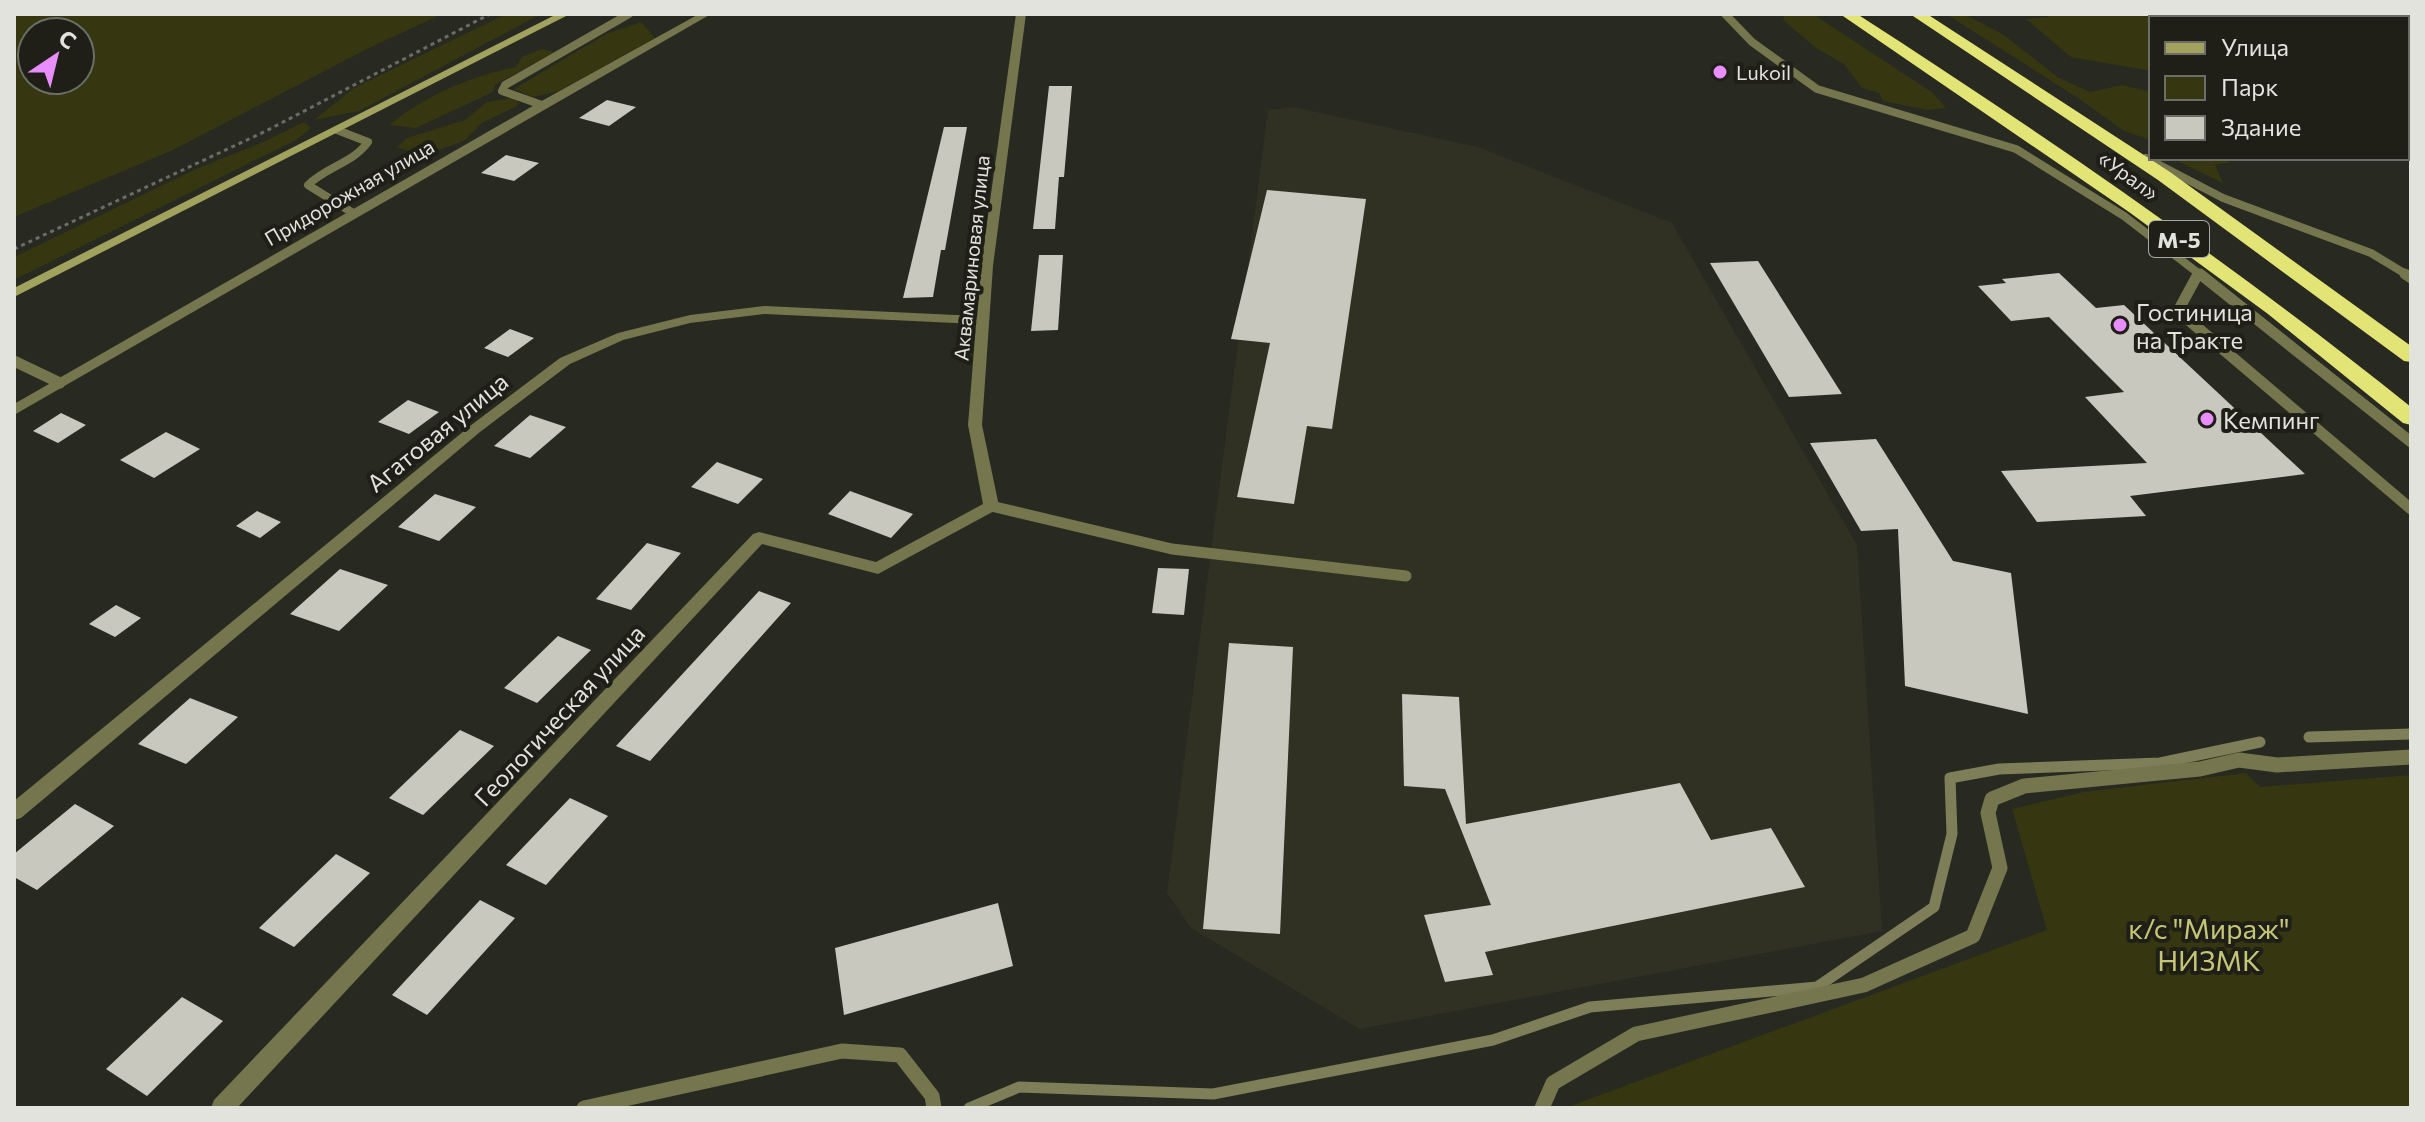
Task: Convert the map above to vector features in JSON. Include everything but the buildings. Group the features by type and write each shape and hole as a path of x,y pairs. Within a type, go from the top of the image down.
{"highway":[{"name":"«Урал»","path":"1847,14 2103,183 2238,281 2411,418"},
{"name":"«Урал»","path":"1917,14 2098,133 2301,273 2411,356"}],"main road":[{"path":"14,293 565,14"}],"street":[{"name":"Придорожная улица","path":"14,410 353,213 706,14"},
{"name":"Аквамариновая улица","path":"991,506 975,425 981,320 1021,14"},
{"name":"Агатовая улица","path":"14,812 475,429 565,361 618,337 690,319 765,310 981,320"},
{"name":"Геологическая улица","path":"222,1108 759,538 878,568 991,506"}],"lane":[{"path":"542,105 502,91 505,85 629,14"},
{"path":"1725,14 1752,42 1817,89 2016,149 2124,216 2411,442"},
{"path":"337,130 368,142 363,152 313,177 308,185 353,213"},
{"path":"2098,133 2149,160"},
{"path":"2150,160 2223,198 2371,253 2411,278"},
{"path":"2199,273 2178,311 2411,509"},
{"path":"14,361 60,383"},
{"path":"991,506 1172,549 1406,576"},
{"path":"1542,1108 1553,1083 1636,1034 1864,985 1973,936 2000,868 1988,813 1992,799 2024,786 2200,769 2239,760 2277,765 2411,757"},
{"path":"584,1108 842,1051 900,1055 932,1096 934,1108"}],"path":[{"path":"14,249 266,131 490,14"}],"shaded area":[{"path":"1293,107 1478,147 1672,223 1857,545 1882,931 1360,1029 1191,928 1167,893 1268,110"}],"green space":[{"path":"14,14 442,14 367,49 173,150 14,217"},
{"path":"506,14 541,14 359,111 314,120 354,88"},
{"path":"1785,14 1813,14 1933,93 1946,108 1928,110 1883,101 1879,93 1862,88 1844,64 1816,48 1783,20"},
{"path":"1946,14 1964,14 2004,35 2059,78 2090,92 2122,85 2149,92 2149,139 2124,131"},
{"path":"2049,14 2246,16 2149,16 2149,71 2071,57 2026,19 2048,17"},
{"path":"641,22 655,38 559,91 533,97 514,89 606,34"},
{"path":"542,49 554,52 495,85 493,92 416,128 389,125 434,96 464,82 516,67 522,57"},
{"path":"517,97 517,106 482,123 464,141 421,156 397,147 407,138 465,120 487,102"},
{"path":"304,122 311,128 296,140 14,280 14,257 196,169"},
{"path":"2175,160 2230,162 2215,165 2223,183"},
{"name":"к/с \"Мираж\" НИЗМК","path":"2246,773 2260,787 2411,775 2411,1108 1565,1108 2047,930 2012,809 2083,792"}],"waterway":[{"path":"2309,737 2411,734"},
{"path":"969,1108 1019,1087 1213,1094 1493,1040 1590,1007 1817,987 1934,907 1952,834 1950,778 1999,769 2160,763 2260,742"}],"place":[{"name":"Lukoil","path":"1720,72"},
{"name":"Гостиница на Тракте","path":"2120,325"},
{"name":"Кемпинг","path":"2207,419"}]}
